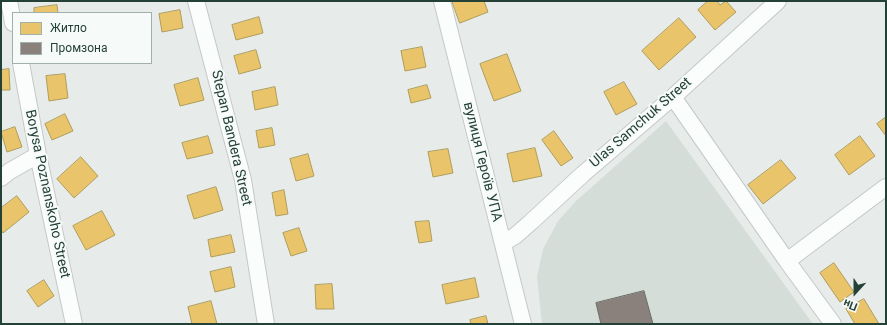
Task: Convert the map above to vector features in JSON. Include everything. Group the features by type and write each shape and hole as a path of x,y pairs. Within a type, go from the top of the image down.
{"street":[{"path":"9,1 12,18"},
{"name":"Stepan Bandera Street","path":"196,1 243,180 266,324"},
{"name":"вулиця Героїв УПА","path":"442,1 523,324"},
{"name":"Ulas Samchuk Street","path":"503,243 515,236 531,222 583,174 673,97 778,1"},
{"name":"Borysa Poznanskoho Street","path":"20,64 74,324"},
{"path":"673,97 787,261 833,324"},
{"path":"1,178 38,155"},
{"path":"787,261 886,187"}],"shaded area":[{"path":"666,121 813,324 542,324 537,277 543,249 558,221 576,201"}],"building: Житло":[{"path":"452,1 484,1 488,12 460,23"},
{"path":"708,1 717,1 720,5 726,1 736,12 715,30 698,10"},
{"path":"57,5 58,12 34,12 34,8"},
{"path":"180,10 183,28 162,32 159,14"},
{"path":"259,17 263,33 236,40 232,25"},
{"path":"679,18 696,37 659,70 642,51"},
{"path":"422,47 426,67 405,71 401,51"},
{"path":"256,50 261,68 239,74 234,56"},
{"path":"507,54 521,91 494,101 480,64"},
{"path":"9,69 10,90 1,90 1,70"},
{"path":"65,74 68,98 49,101 46,76"},
{"path":"198,78 204,100 180,106 174,85"},
{"path":"624,82 637,104 616,115 604,92"},
{"path":"427,85 431,98 411,103 408,90"},
{"path":"275,87 278,105 255,110 252,92"},
{"path":"65,114 73,131 52,140 45,124"},
{"path":"886,117 886,136 877,124"},
{"path":"15,127 22,147 7,152 1,132"},
{"path":"272,128 275,145 259,148 256,131"},
{"path":"554,131 573,158 561,166 542,140"},
{"path":"208,136 213,153 187,159 182,143"},
{"path":"860,136 875,156 849,175 835,155"},
{"path":"535,148 542,176 513,182 507,154"},
{"path":"448,149 453,173 433,177 428,152"},
{"path":"308,154 314,176 296,181 290,159"},
{"path":"81,157 98,176 74,198 57,179"},
{"path":"781,160 796,178 763,204 748,185"},
{"path":"216,187 223,210 194,219 187,196"},
{"path":"284,190 288,214 276,216 272,193"},
{"path":"17,196 29,212 3,233 1,230 1,208"},
{"path":"102,211 115,235 86,250 73,226"},
{"path":"429,221 432,241 419,243 415,222"},
{"path":"299,228 307,251 291,256 283,233"},
{"path":"231,235 235,252 211,257 208,240"},
{"path":"834,263 854,292 840,302 820,273"},
{"path":"231,267 235,287 215,292 210,272"},
{"path":"475,278 479,297 446,304 442,285"},
{"path":"44,280 54,296 38,307 27,291"},
{"path":"332,284 334,309 316,309 315,285"},
{"path":"864,299 879,324 855,324 846,309"},
{"path":"211,301 217,324 192,324 188,307"},
{"path":"486,316 488,324 471,324 470,320"}],"building: Промзона":[{"path":"644,291 653,324 601,324 596,303"}]}
